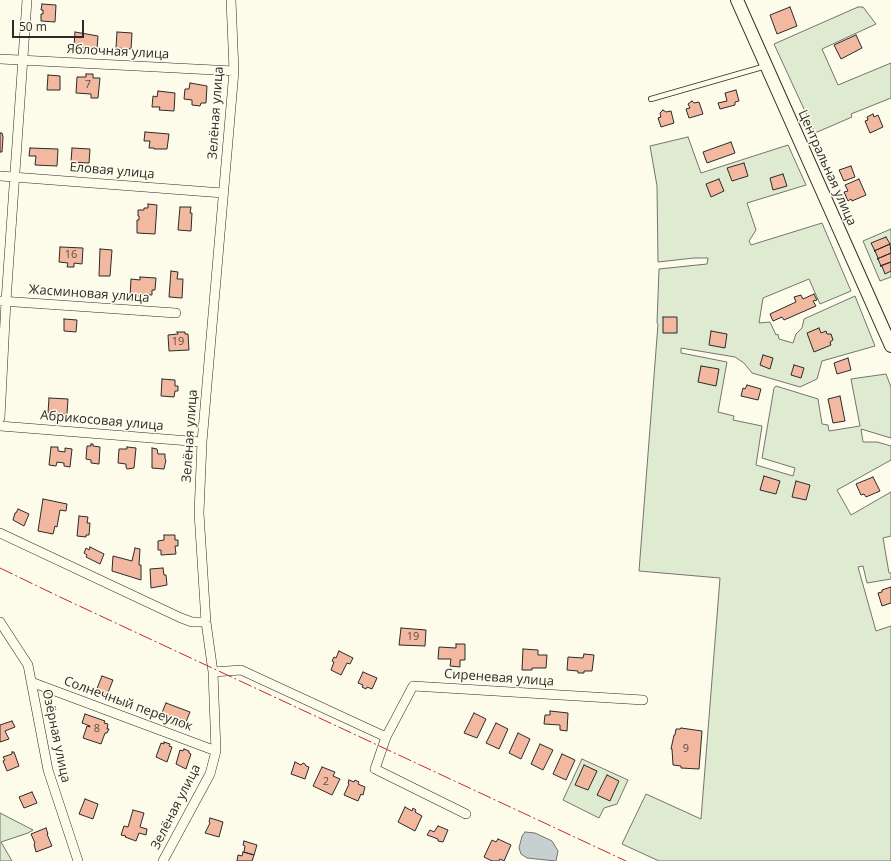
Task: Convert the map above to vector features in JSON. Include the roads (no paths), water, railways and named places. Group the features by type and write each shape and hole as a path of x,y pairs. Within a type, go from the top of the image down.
{"main road":[{"name":"Центральная улица","path":"737,0 891,346"}],"street":[{"path":"0,418 3,301 16,177 22,60 27,0"},
{"name":"Зелёная улица","path":"162,861 210,774 216,751 213,672 206,622 199,513 202,442 234,72 231,0"},
{"name":"Яблочная улица","path":"0,59 234,72"},
{"name":"Еловая улица","path":"0,176 223,193"},
{"name":"Жасминовая улица","path":"3,301 176,313"},
{"name":"Абрикосовая улица","path":"0,426 202,442"},
{"path":"0,533 182,618 192,622 206,622"},
{"name":"Озёрная улица","path":"0,622 28,665 48,770 78,861"},
{"path":"213,672 241,670 386,738 375,769 466,814"},
{"name":"Солнечный переулок","path":"31,682 216,751"},
{"name":"Сиреневая улица","path":"386,738 413,686 642,700"}],"lane":[{"path":"651,99 766,66"}]}
